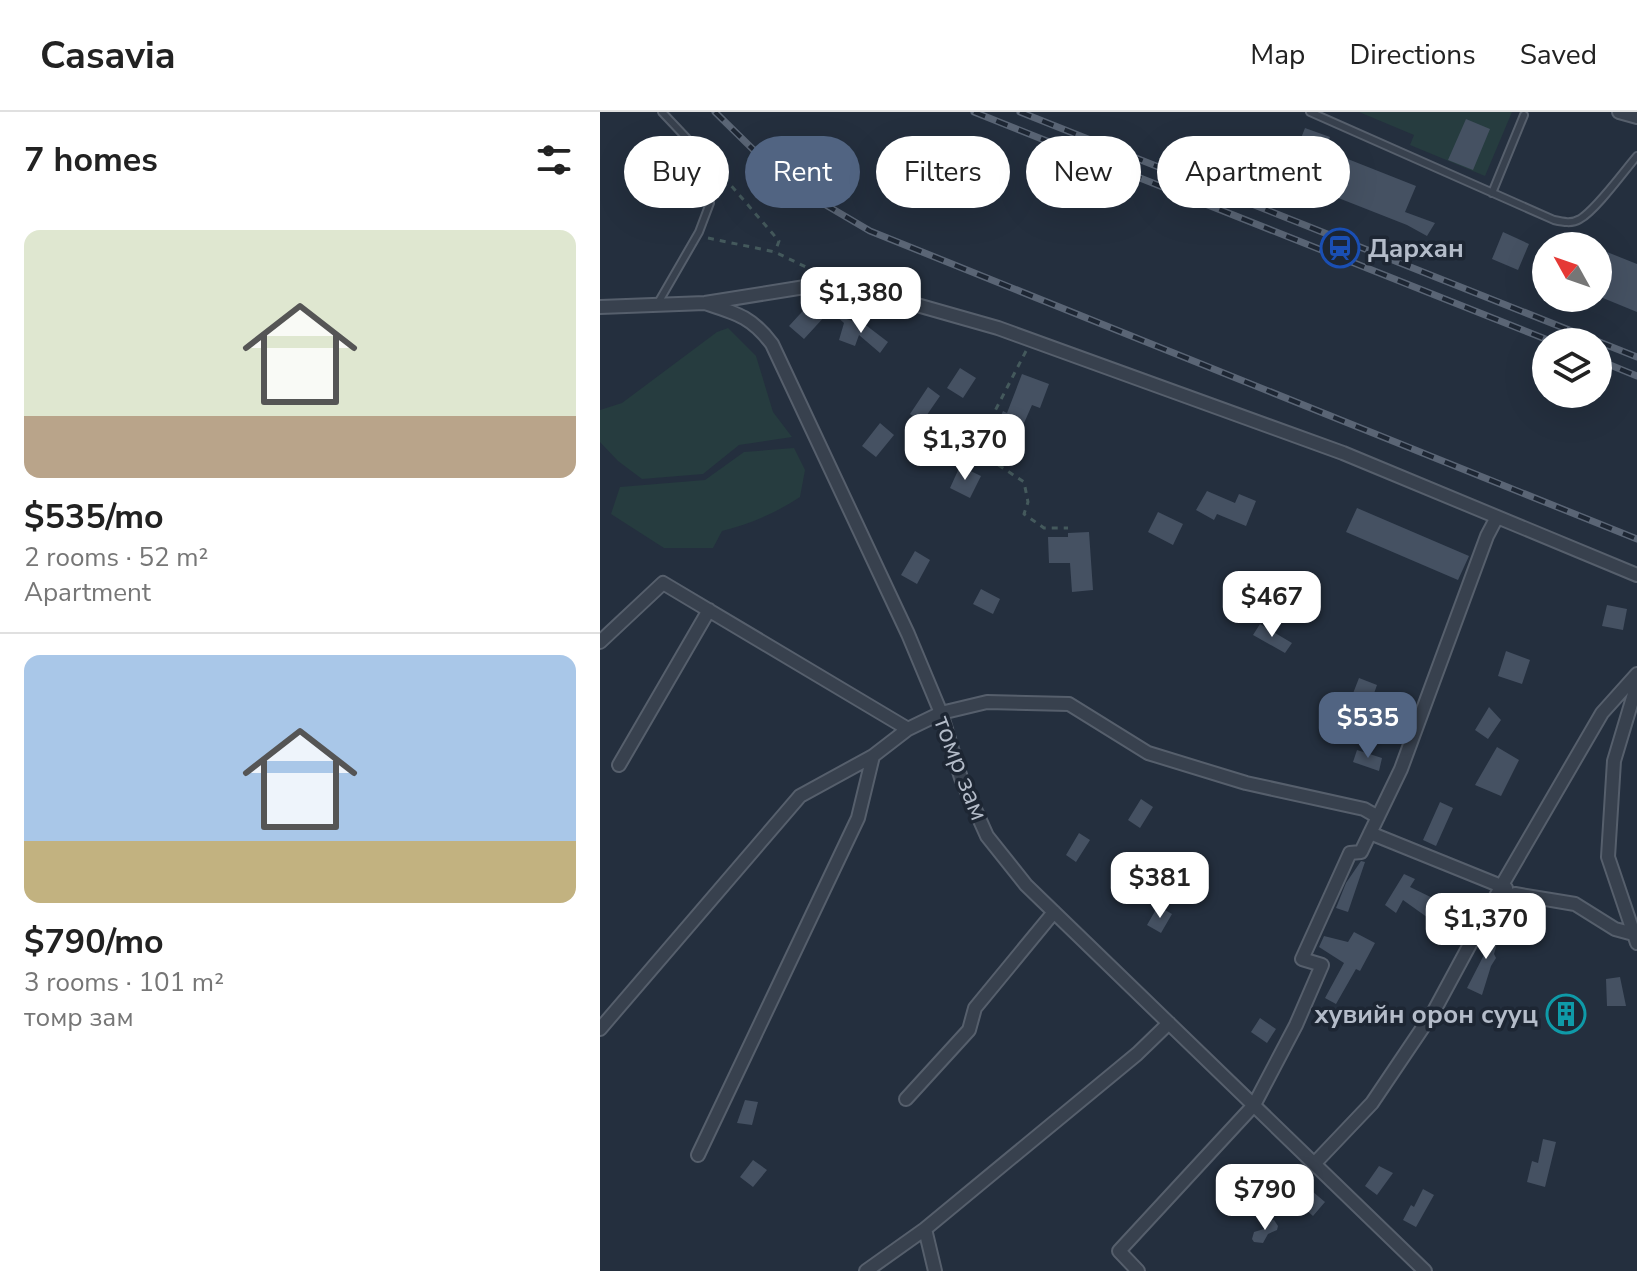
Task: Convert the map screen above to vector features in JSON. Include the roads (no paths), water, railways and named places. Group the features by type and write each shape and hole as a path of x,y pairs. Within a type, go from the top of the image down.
{"street":[{"path":"1619,112 1637,117"},
{"path":"600,307 705,303 836,282 1023,337 1343,453 1637,575"},
{"name":"томр зам","path":"705,303 738,313 759,326 772,344 908,634 941,713 961,778 987,836 1026,885 1425,1271"},
{"path":"1138,1271 1119,1251 1254,1105 1296,1025 1322,965 1302,959 1350,853 1361,852 1401,769 1487,536 1497,517"},
{"path":"600,642 663,583 908,729"},
{"path":"619,765 709,610"},
{"path":"1314,1164 1372,1103 1434,1011 1502,885 1602,713 1637,674"},
{"path":"1636,938 1608,857 1614,761 1637,684"},
{"path":"600,1029 800,796 873,756 908,729 941,713 987,702 1069,704 1148,753 1246,783 1364,809 1378,817"},
{"path":"698,1155 858,818 873,756"},
{"path":"1370,833 1502,885 1515,894 1575,904 1636,938"},
{"path":"1490,908 1515,894"},
{"path":"906,1099 969,1030 975,1008 1054,912"},
{"path":"866,1271 925,1229 1137,1054 1169,1023"},
{"path":"925,1229 935,1271"}],"lane":[{"path":"656,307 699,232 710,203 708,178 696,148 662,112"},
{"path":"1310,112 1554,220 1568,223 1580,219 1590,210 1637,156"},
{"path":"1492,193 1524,115"}],"railway":[{"path":"715,112 797,188 870,231 1637,539"},
{"path":"974,112 1532,334"},
{"path":"1020,112 1637,357"},
{"path":"1612,366 1637,376"}],"place":[{"name":"Дархан","path":"1340,248"},
{"name":"хувийн орон сууц","path":"1566,1014"}]}
